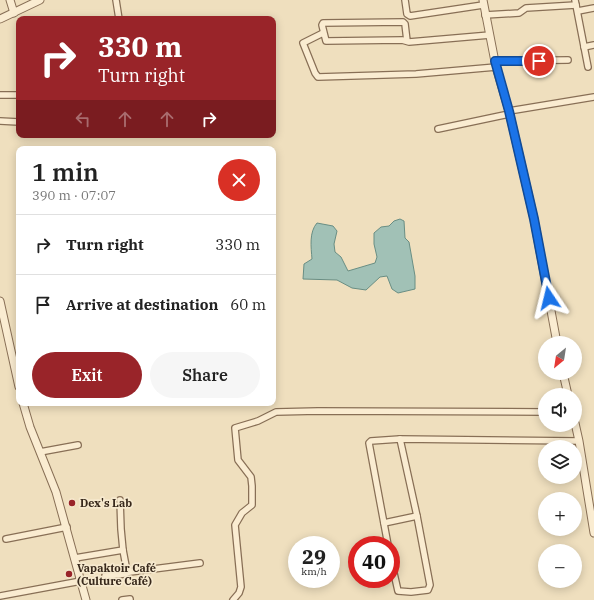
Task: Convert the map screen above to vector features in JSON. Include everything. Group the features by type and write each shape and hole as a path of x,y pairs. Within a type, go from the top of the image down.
{"street":[{"path":"10,0 14,13"},
{"path":"0,19 40,0"},
{"path":"116,0 119,16"},
{"path":"405,0 407,14 410,16 483,2 495,64 509,113 534,219 556,336"},
{"path":"485,15 519,13 526,8 576,5 594,8"},
{"path":"576,5 588,66"},
{"path":"407,41 405,24 403,22 323,23 322,27 326,41 407,41 490,35"},
{"path":"323,33 303,43 315,73 318,76 416,74 495,64 568,60"},
{"path":"584,47 594,45"},
{"path":"0,95 16,95"},
{"path":"438,129 509,113 594,97"},
{"path":"0,121 16,122"},
{"path":"0,301 16,371"},
{"path":"24,406 30,427 56,492 67,527 86,600"},
{"path":"233,600 239,594 241,587 235,525 242,513 252,505 251,477 238,460 235,428 258,421 276,412 538,412"},
{"path":"386,536 369,443 374,440 400,439 538,441"},
{"path":"397,588 398,591 411,592 428,590 430,585 400,439"},
{"path":"40,452 78,445"},
{"path":"582,459 594,533"},
{"path":"120,500 123,550 129,572"},
{"path":"384,523 417,516"},
{"path":"6,539 67,527"},
{"path":"75,558 123,550"},
{"path":"105,576 200,563"},
{"path":"0,596 9,597 81,581"},
{"path":"122,600 130,599"}],"water":[{"path":"400,219 404,221 405,238 409,242 415,276 415,289 398,293 392,289 387,276 380,277 366,290 352,288 337,280 303,279 304,264 312,259 312,235 314,227 317,223 333,226 337,231 334,244 335,252 341,257 348,271 375,263 377,257 374,244 374,233 381,227 389,226 394,221"}],"place":[{"name":"Dex's Lab","path":"72,503"},
{"name":"Vapaktoir Café (Culture Café)","path":"69,574"}],"route":[{"path":"539,61 495,61 509,111 534,219 549,298"}]}
